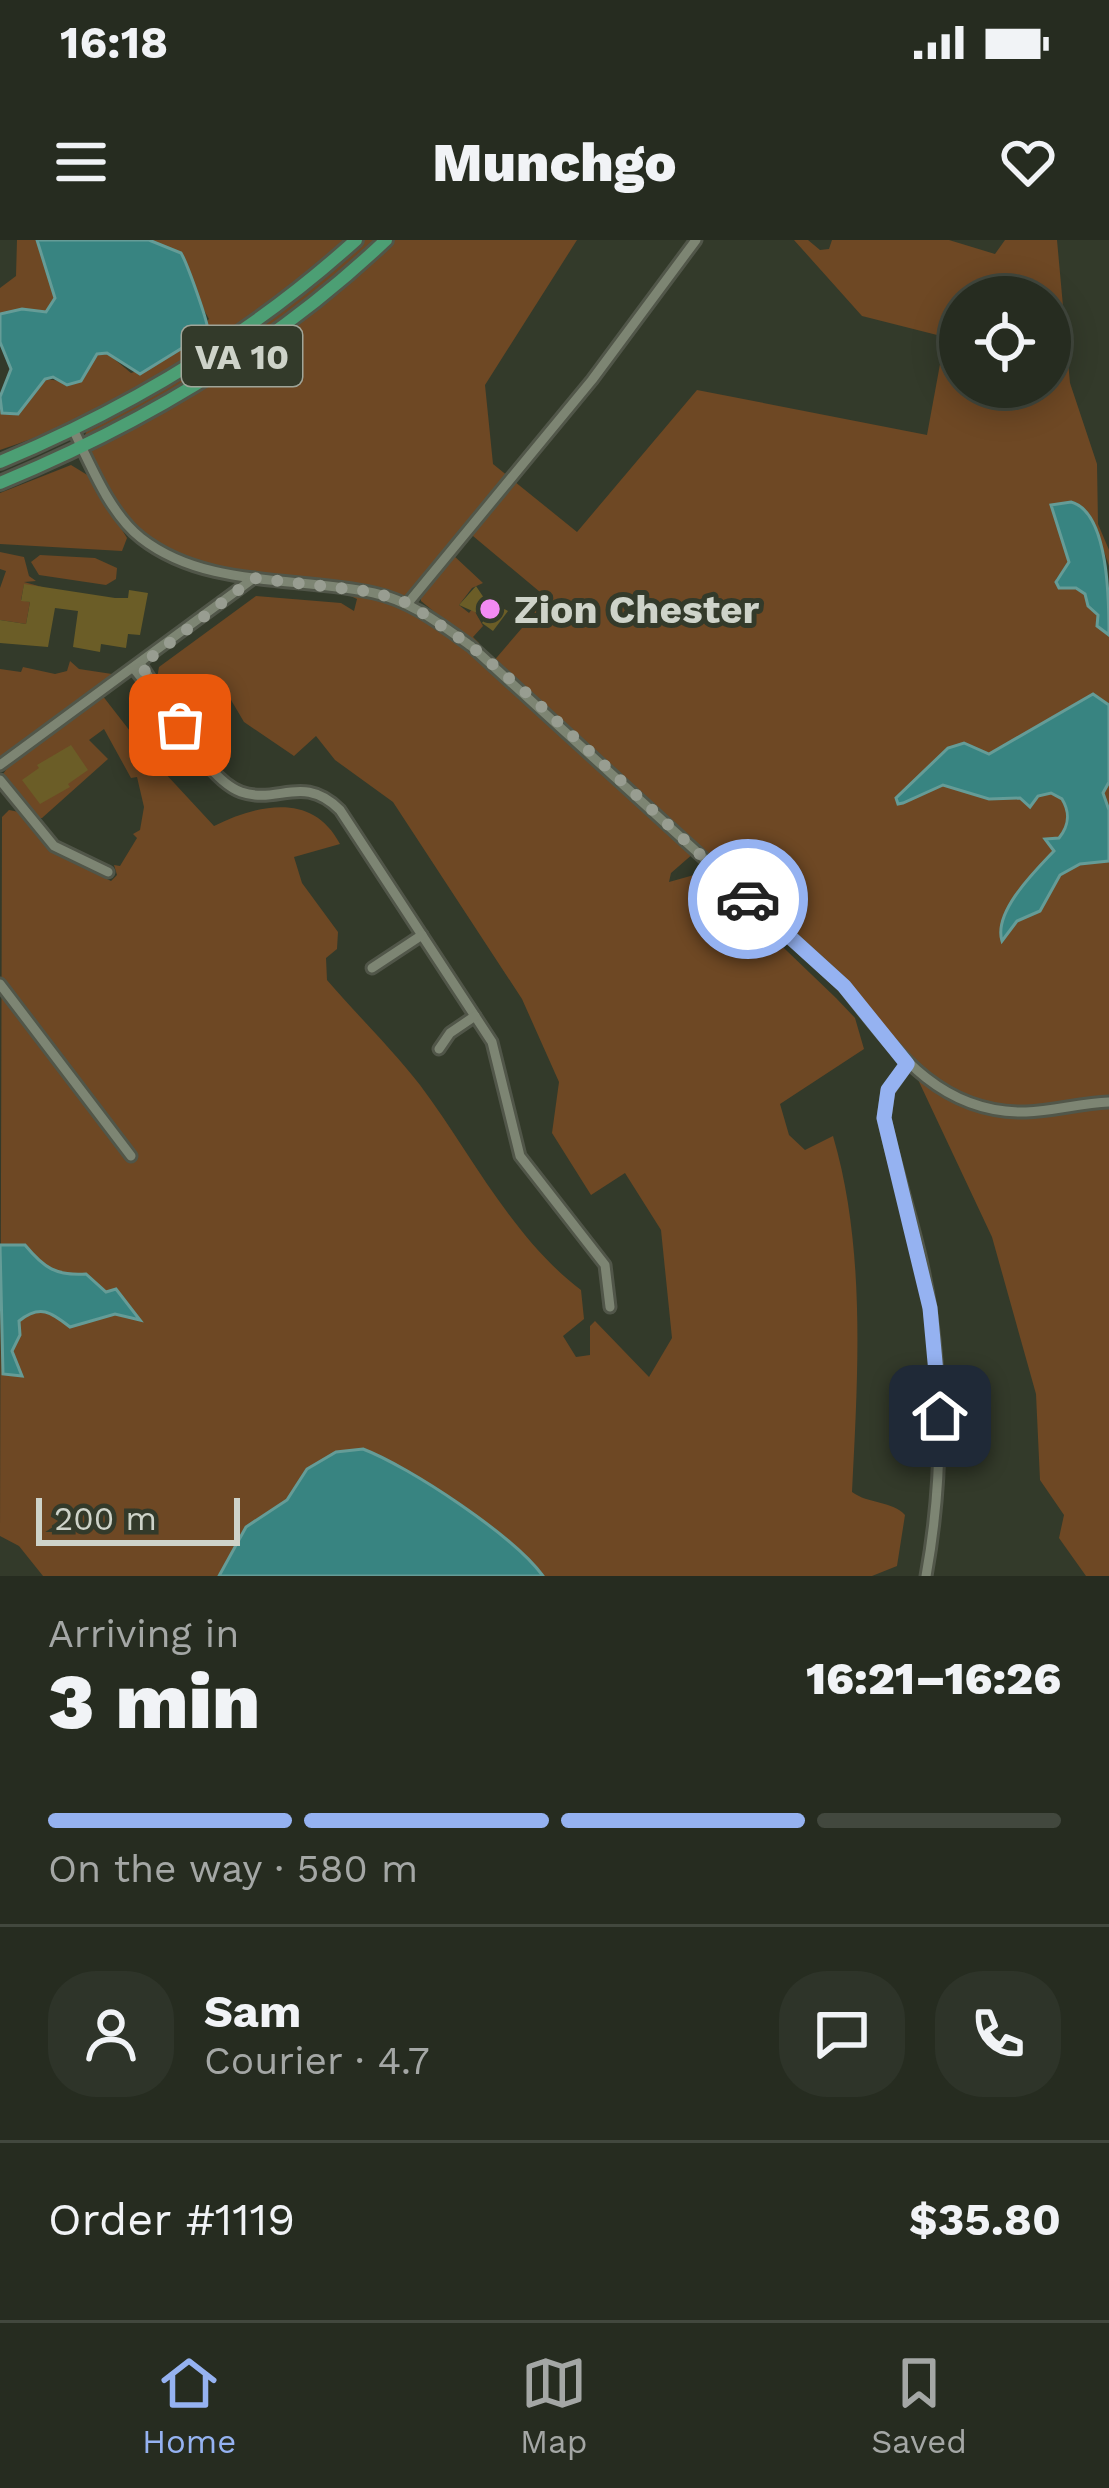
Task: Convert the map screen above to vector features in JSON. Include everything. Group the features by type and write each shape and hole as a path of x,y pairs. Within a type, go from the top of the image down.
{"main road":[{"name":"VA 10","path":"0,462 73,429 208,355 356,240"},
{"name":"VA 10","path":"0,483 82,448 221,370 298,315 386,240"}],"street":[{"path":"408,603 592,380 696,240"},
{"path":"73,429 123,521 143,540 189,564 214,570 373,592 408,603 471,646 844,986 907,1064 944,1092 1002,1111 1109,1102"},
{"path":"214,570 224,578 226,600"},
{"path":"0,765 254,578"},
{"path":"138,667 230,786 263,795 308,790 333,803 475,1016 498,1058 520,1156 605,1265 610,1306"},
{"path":"0,780 54,846 108,872"},
{"path":"372,968 422,935"},
{"path":"0,984 130,1156"},
{"path":"439,1049 450,1033 475,1016"},
{"path":"907,1064 888,1090 884,1118 926,1284 938,1383 940,1436 926,1576"}],"shaded area":[{"path":"17,240 37,240 55,298 46,312 22,309 0,314 0,288 16,276"},
{"path":"149,240 345,240 268,305 183,363 93,412 0,450 0,410 27,403 45,379 77,383 97,354 107,353 131,373 159,364 209,319 192,289 180,252"},
{"path":"360,240 379,240 248,346 84,438 87,430 152,391"},
{"path":"387,240 577,240 485,385 493,464 577,532 697,390 927,435 939,370 939,408 1071,408 1071,386 1097,464 1098,524 1109,550 1109,566 1099,537 1076,502 1051,505 1069,562 1056,579 1085,594 1098,615 1097,626 1109,635 1109,1576 1086,1576 1059,1538 1064,1515 1040,1480 1036,1394 992,1237 913,1069 844,986 492,663 534,614 540,592 467,531 408,603 217,571 180,559 126,522 85,448 196,388"},
{"path":"794,240 808,240 820,250 829,249 832,240 949,240 995,254 1005,240 1057,240 1060,276 939,276 939,335 862,316"},
{"path":"71,465 89,476 127,538 122,551 0,544 0,493"},
{"path":"0,552 24,557 29,576 36,581 24,582 42,587 24,585 21,600 30,602 26,624 0,620 0,588 6,571 0,569"},
{"path":"40,555 95,558 117,568 116,579 106,585 39,575 31,562"},
{"path":"453,555 483,583 472,588 459,605 469,613 473,608 483,626 473,637 479,643 476,646 421,601 421,592"},
{"path":"344,593 394,601 469,648 694,853 671,873 669,882 694,875 735,901 855,1018 864,1049 780,1104 789,1135 805,1150 833,1136 844,1179 857,1312 852,1492 905,1515 897,1566 872,1576 43,1576 19,1546 0,1536 2,817 9,810 19,812 58,855 111,881 117,875 114,865 120,866 137,838 133,834 140,830 144,807 137,777 131,778 104,729 89,740 108,759 42,818 36,818 3,774 15,757 102,695 151,758 214,826 249,812 284,807 315,816 329,827 340,844 294,857 302,883 338,932 337,949 326,958 327,980 420,1085 534,1246 581,1290 584,1319 563,1336 576,1357 590,1355 590,1326 595,1321 649,1377 672,1338 661,1230 625,1173 591,1195 552,1133 559,1082 522,999 393,802 335,760 316,736 294,756 244,722 221,683 176,702 157,678 159,667 256,596 341,603 354,611 357,599"},
{"path":"70,661 79,669 112,674 114,679 0,764 0,669 21,672 23,667 55,674 67,671"}],"water":[{"path":"37,240 149,240 181,253 208,332 140,374 107,353 97,354 81,381 67,385 53,377 45,379 18,414 2,413 0,397 11,369 0,342 0,314 22,309 46,312 55,298"},
{"path":"1071,502 1084,509 1100,540 1109,635 1097,626 1098,615 1088,606 1085,594 1076,588 1059,588 1056,582 1069,562 1051,505"},
{"path":"1093,694 1109,705 1109,782 1103,793 1109,810 1109,861 1080,864 1060,875 1040,911 1017,921 1002,941 1009,905 1054,851 1045,839 1059,838 1065,829 1062,799 1051,793 1038,796 1030,807 1020,798 989,799 943,785 903,803 898,804 896,798 948,748 964,743 989,754"},
{"path":"0,1245 25,1245 51,1269 86,1274 106,1292 116,1289 140,1320 115,1314 70,1327 51,1314 33,1313 19,1321 20,1335 12,1351 22,1376 3,1374"},
{"path":"363,1449 460,1504 543,1576 219,1576 246,1527 287,1500 307,1469 336,1452"}],"building":[{"path":"24,584 115,598 128,598 129,590 148,593 140,635 128,634 126,648 101,644 100,652 73,647 78,611 55,608 48,647 0,643 0,620 26,624 30,602 21,601"},
{"name":"Zion Chester","path":"476,586 484,598 508,611 493,631 482,623 486,617 459,605"},
{"path":"71,745 88,770 40,804 22,780"}],"way so far":[{"path":"180,725 141,665 254,578 373,592 408,603 471,646 599,758 748,899"}],"place":[{"name":"Zion Chester","path":"490,609"}],"route":[{"path":"748,899 844,986 907,1064 888,1090 884,1118 926,1284 940,1416"}]}
